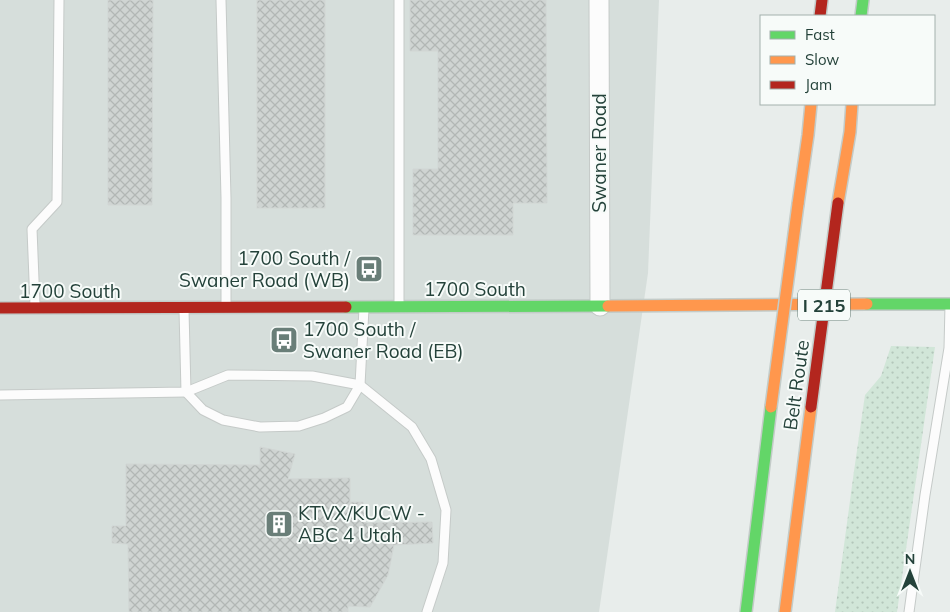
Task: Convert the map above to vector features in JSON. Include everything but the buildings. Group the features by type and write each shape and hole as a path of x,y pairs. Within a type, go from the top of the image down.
{"main road":[{"path":"820,15 822,0"},
{"path":"861,15 863,0"},
{"name":"Belt Route","path":"746,612 811,105"},
{"name":"Belt Route","path":"785,612 838,203 850,132 852,105"},
{"name":"1700 South","path":"0,308 364,308 950,304"}],"street":[{"name":"Swaner Road","path":"599,0 600,306"}],"lane":[{"path":"35,308 32,229 57,202 59,0"},
{"path":"222,0 226,308"},
{"path":"399,0 399,307"},
{"path":"910,612 925,495 949,348 950,304"},
{"path":"184,308 186,392 203,410 223,420 260,427 298,426 347,408 360,385 364,308"},
{"path":"0,395 186,392 228,376 312,376 360,385 412,427 431,459 446,510 443,563 427,612"}],"shaded area":[{"path":"0,0 659,0 648,273 599,612 0,612"}],"green space":[{"path":"891,346 935,347 897,612 835,612 865,395 881,376"}],"traffic: fast":[{"path":"861,15 863,0"},
{"path":"867,304 950,304"},
{"path":"346,307 608,306"},
{"path":"746,612 771,407"}],"traffic: slow":[{"path":"798,204 811,105"},
{"path":"838,203 850,132 852,105"},
{"path":"771,407 798,204"},
{"path":"608,306 867,304"},
{"path":"785,612 811,407"}],"traffic: jam":[{"path":"820,15 822,0"},
{"path":"811,407 838,203"},
{"path":"0,308 346,307"}],"place":[{"name":"1700 South / Swaner Road (WB)","path":"369,269"},
{"name":"1700 South / Swaner Road (EB)","path":"284,340"},
{"name":"KTVX/KUCW - ABC 4 Utah","path":"279,524"}]}
